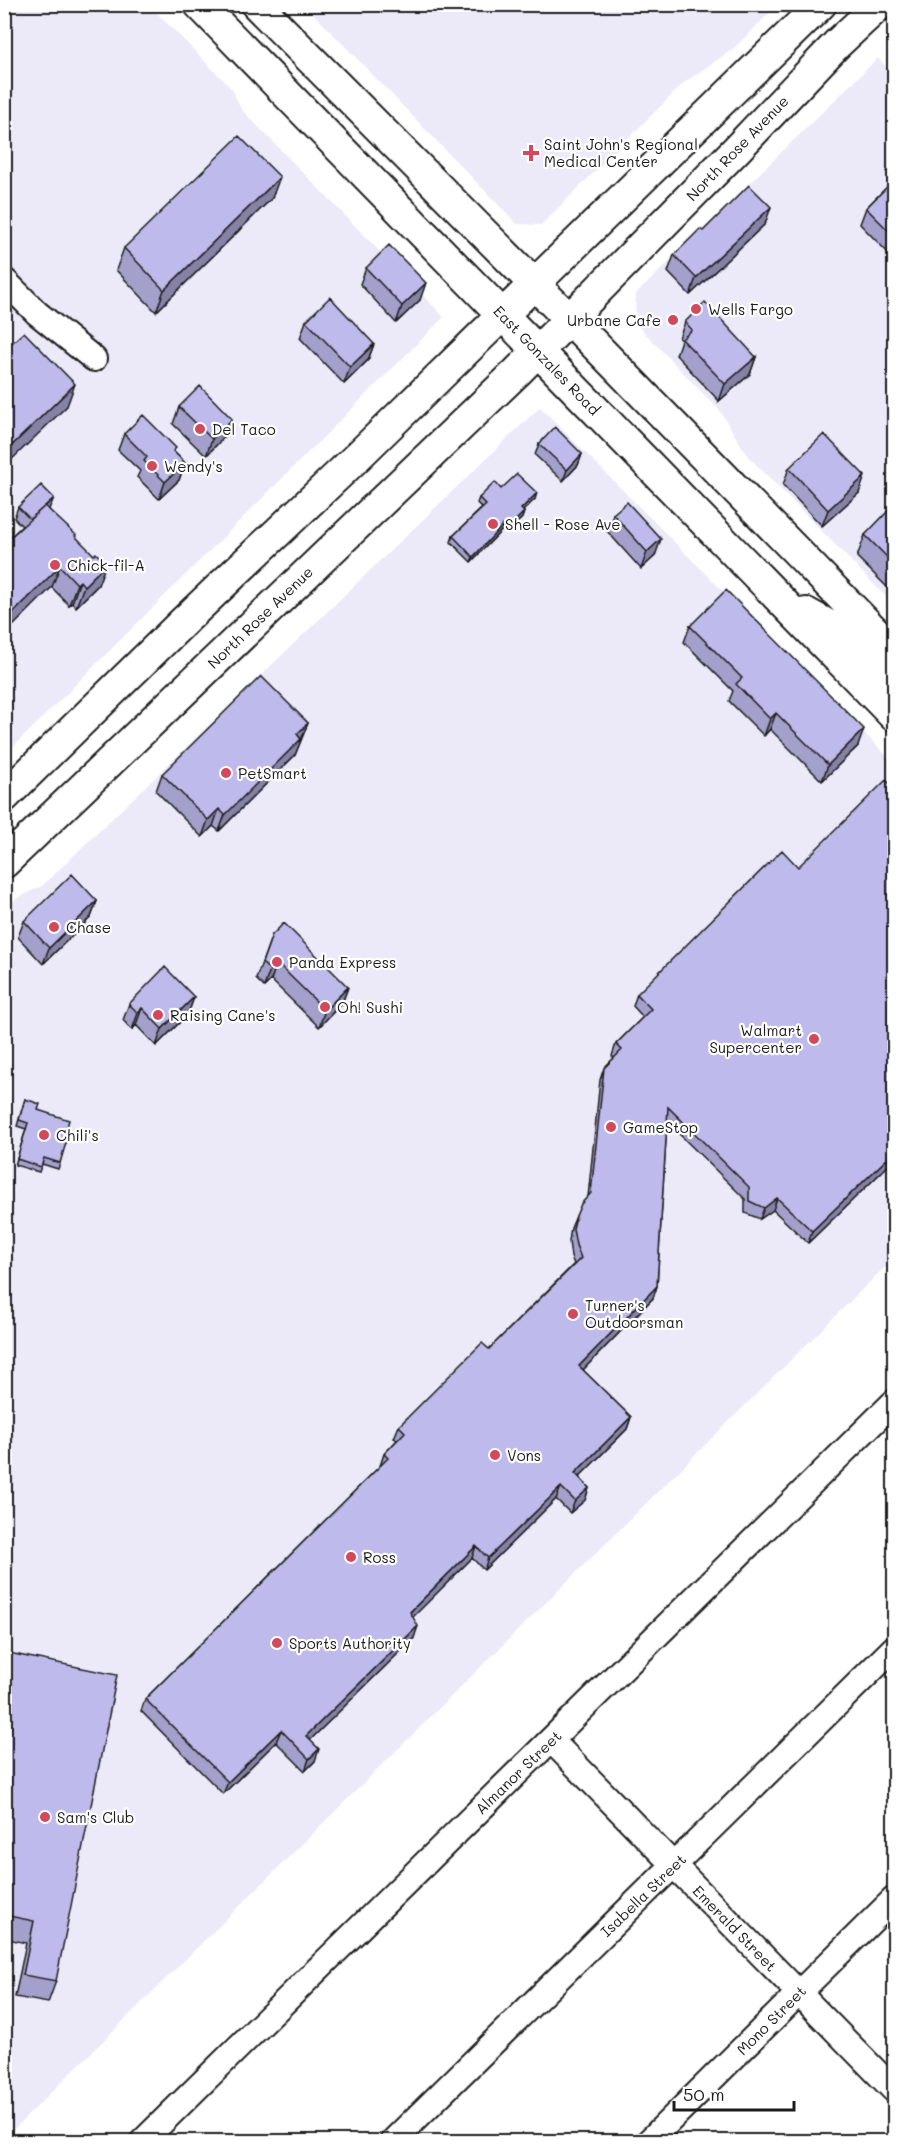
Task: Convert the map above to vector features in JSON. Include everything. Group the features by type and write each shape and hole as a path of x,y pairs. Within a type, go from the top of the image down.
{"main road":[{"name":"East Gonzales Road","path":"199,4 894,716"},
{"path":"256,4 894,651"},
{"path":"4,797 821,4"},
{"name":"North Rose Avenue","path":"4,863 517,372 837,44 880,4"},
{"path":"781,601 844,634 894,683"}],"street":[{"path":"4,280 37,313 94,359"},
{"name":"Almanor Street","path":"142,2142 894,1402"},
{"name":"Isabella Street","path":"392,2142 894,1648"},
{"name":"Emerald Street","path":"551,1740 894,2090"},
{"name":"Mono Street","path":"648,2142 894,1899"}],"shaded area":[{"path":"5,5 149,5 232,89 241,109 444,317 5,755"},
{"name":"Saint John's Regional Medical Center","path":"305,5 778,5 733,49 685,82 541,225 517,224"},
{"path":"878,58 894,75 894,605 748,456 720,411 635,323 636,294"},
{"path":"540,407 894,763 894,1258 5,2138 5,905 43,885"}],"building":[{"path":"239,136 280,177 164,290 124,248"},
{"path":"894,180 894,236 866,208"},
{"path":"749,185 771,207 696,278 674,255 700,229 703,231"},
{"path":"389,245 426,283 402,306 366,268"},
{"path":"330,297 374,344 350,367 306,321"},
{"path":"705,302 756,357 725,384 682,339 692,330 685,322"},
{"path":"24,332 75,384 4,453 4,350"},
{"path":"200,386 232,419 212,439 179,407"},
{"path":"143,415 176,448 173,451 185,463 165,482 144,461 147,457 124,434"},
{"path":"555,427 582,454 567,470 539,444"},
{"path":"824,434 865,476 828,510 789,468"},
{"name":"Shell - Rose Ave","path":"517,474 537,493 521,509 524,512 508,528 504,524 473,557 453,536 486,505 479,498 495,482 501,489"},
{"path":"41,485 54,498 30,519 18,507"},
{"path":"627,502 661,539 647,552 613,514"},
{"path":"45,506 106,564 84,586 80,581 77,584 60,566 4,622 4,539 6,541"},
{"path":"891,508 894,512 894,564 865,535"},
{"path":"726,590 864,729 828,765 776,713 770,719 736,684 742,678 690,626"},
{"name":"PetSmart","path":"261,676 308,723 297,734 301,739 225,815 219,809 208,820 162,774"},
{"path":"886,780 894,788 894,1152 812,1231 777,1198 764,1208 749,1201 749,1187 668,1107 657,1286 579,1366 631,1417 575,1473 589,1488 575,1501 561,1487 488,1558 476,1546 410,1612 418,1626 306,1736 319,1749 309,1759 281,1730 228,1782 145,1699 388,1458 384,1454 405,1432 399,1426 482,1343 489,1349 581,1258 573,1229 581,1204 591,1193 604,1068 622,1050 616,1044 651,1009 637,994 782,850 798,867"},
{"name":"Chase","path":"72,874 97,901 49,948 24,921"},
{"path":"284,923 348,987 325,1010 277,963 270,970 262,963 272,935"},
{"path":"165,967 194,997 162,1029 142,1008 138,1013 129,1004"},
{"name":"Chili's","path":"25,1099 40,1104 38,1110 69,1120 65,1135 68,1136 60,1163 44,1158 41,1167 17,1159 28,1123 19,1120"},
{"name":"Sam's Club","path":"4,1652 117,1675 56,1981 23,1975 34,1921 4,1915"}],"place":[{"name":"Saint John's Regional Medical Center","path":"531,153"},
{"name":"Wells Fargo","path":"696,309"},
{"name":"Urbane Cafe","path":"673,320"},
{"name":"Del Taco","path":"200,429"},
{"name":"Wendy's","path":"152,466"},
{"name":"Shell - Rose Ave","path":"493,524"},
{"name":"Chick-fil-A","path":"55,565"},
{"name":"PetSmart","path":"226,773"},
{"name":"Chase","path":"54,927"},
{"name":"Panda Express","path":"277,962"},
{"name":"Oh! Sushi","path":"325,1007"},
{"name":"Raising Cane's","path":"158,1015"},
{"name":"Walmart Supercenter","path":"814,1039"},
{"name":"GameStop","path":"611,1127"},
{"name":"Chili's","path":"44,1135"},
{"name":"Turner's Outdoorsman","path":"573,1314"},
{"name":"Vons","path":"495,1455"},
{"name":"Ross","path":"351,1557"},
{"name":"Sports Authority","path":"277,1643"},
{"name":"Sam's Club","path":"45,1817"}]}
